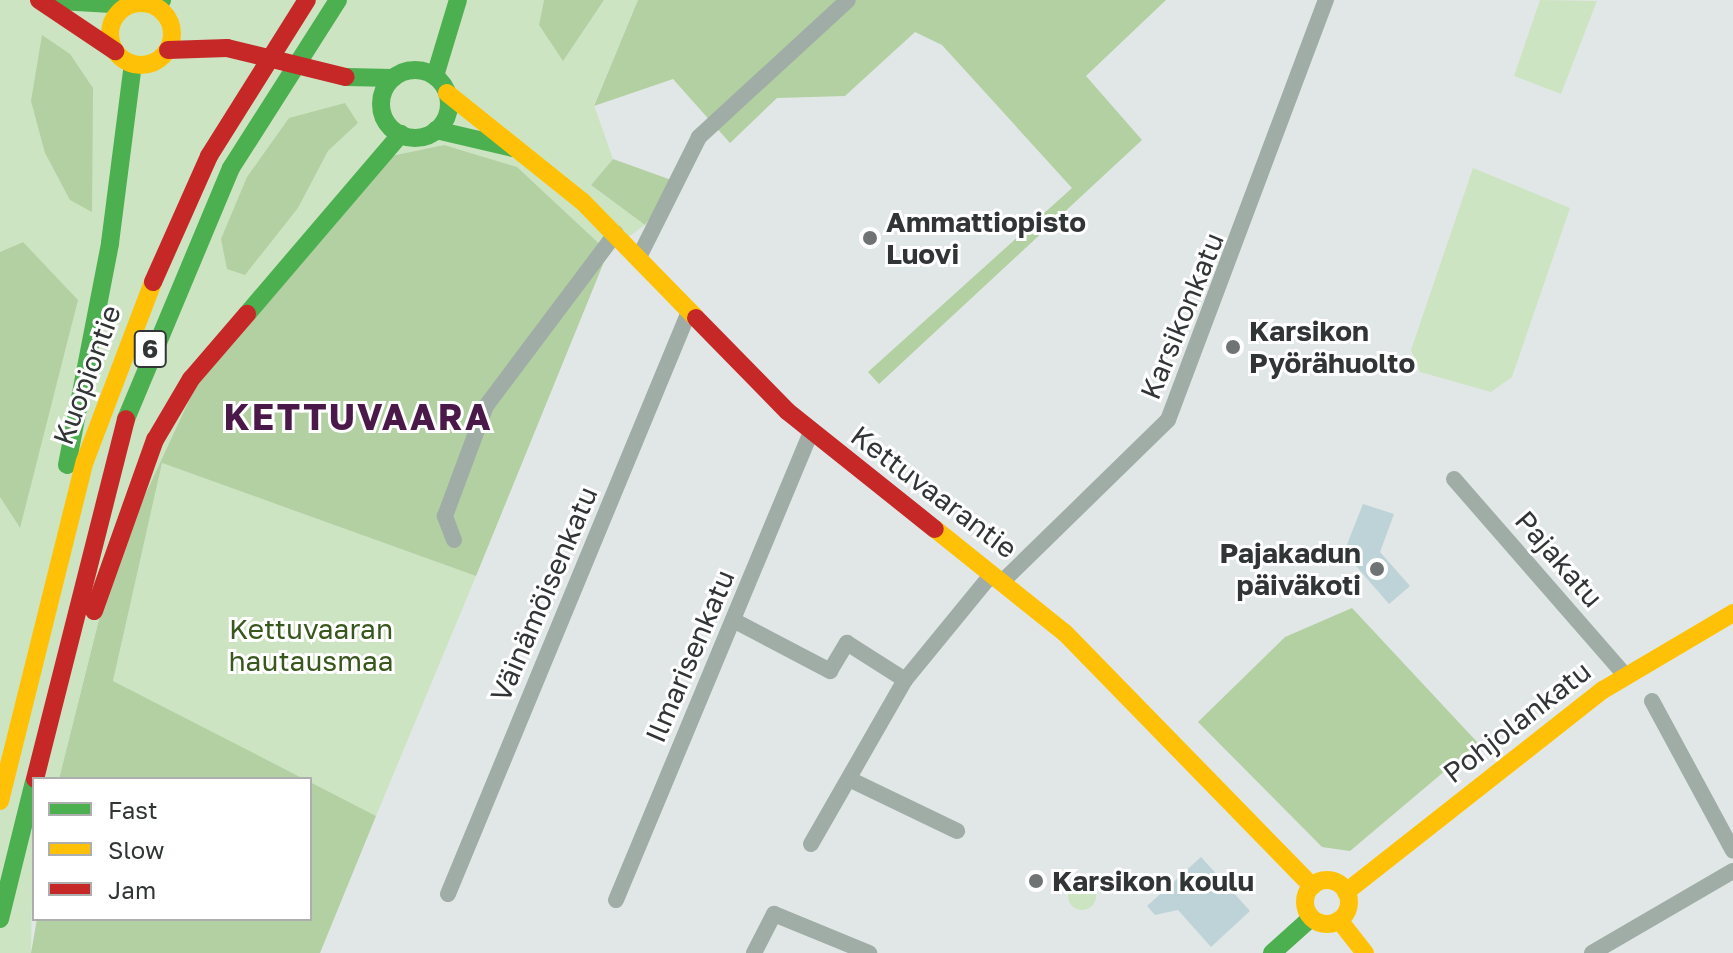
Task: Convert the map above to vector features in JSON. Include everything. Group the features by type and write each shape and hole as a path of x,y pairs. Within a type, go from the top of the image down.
{"main road":[{"path":"39,0 129,5 160,3 170,21 168,50"},
{"path":"39,0 133,64 153,63 168,50 222,47"},
{"name":"Kuopiontie","path":"0,801 85,461 126,341 209,156 307,0"},
{"name":"Kuopiontie","path":"35,777 109,468 144,365 231,168 338,0"},
{"path":"435,76 458,0"},
{"path":"115,51 111,25 129,5"},
{"path":"46,732 155,440 191,379 401,134 436,130 448,113 447,93 435,76 413,70 393,78 346,77 222,47 170,21"},
{"path":"36,652 110,243 133,64"},
{"path":"346,77 381,103 401,134"},
{"path":"381,103 393,78"},
{"name":"Kettuvaarantie","path":"447,93 570,190 639,257 688,314 811,432 1106,671 1312,886"},
{"name":"Kettuvaarantie","path":"436,130 518,149"},
{"name":"Pohjolankatu","path":"1346,892 1625,675 1733,613"},
{"name":"Kuopiontie","path":"0,919 32,788"},
{"path":"1311,918 1305,902 1312,886 1330,881 1346,892 1339,920"},
{"path":"1272,953 1311,918 1339,920 1365,953"}],"street":[{"path":"639,257 699,137 848,0"},
{"name":"Karsikonkatu","path":"811,844 905,680 995,581 1168,420 1321,5"},
{"path":"454,540 445,516 486,406 616,233"},
{"name":"Väinämöisenkatu","path":"448,894 688,314"},
{"name":"Ilmarisenkatu","path":"616,900 811,432"},
{"name":"Pajakatu","path":"1454,479 1625,675"},
{"path":"733,620 830,671 847,643 905,680"},
{"path":"1652,701 1733,851"},
{"path":"849,779 957,831"},
{"path":"1592,953 1733,871"},
{"path":"754,953 774,914 869,953"}],"green space":[{"path":"0,0 544,0 539,25 563,60 604,0 638,0 594,105 613,159 591,185 645,225 608,252 444,145 391,156 198,381 113,564 60,777 32,777 31,953 0,953 0,497 19,527 23,242 0,252","holes":["358,123 328,151 298,208 245,274 247,177"]},
{"path":"544,0 604,0 563,61 539,25"},
{"path":"638,0 1166,0 1086,76 1142,140 879,384 868,372 1072,188 942,45 915,32 845,96 777,98 730,143 673,79 594,106"},
{"path":"1540,0 1597,1 1561,94 1514,76"},
{"path":"42,35 70,54 93,88 92,212 70,200 45,153 31,101"},
{"path":"345,103 358,123 328,151 298,208 245,275 227,269 221,239 247,177 289,118"},
{"path":"444,145 517,167 608,252 476,576 162,463 113,681 300,777 60,777 113,564 198,381 391,156"},
{"path":"613,159 677,182 645,225 591,185"},
{"path":"1473,168 1570,208 1512,377 1491,392 1420,372 1411,350"},
{"path":"23,242 78,300 20,528 0,497 0,252"},
{"name":"Kettuvaaran hautausmaa","path":"162,463 476,576 376,816 312,783 312,777 300,777 113,681"},
{"path":"1352,608 1478,743 1350,851 1322,847 1198,722 1285,637"},
{"path":"312,783 376,816 320,953 31,953 37,921 312,921"},
{"path":"1082,882 1092,886 1096,896 1092,906 1082,910 1072,906 1068,896 1072,886"}],"building":[{"name":"Pajakadun päiväkoti","path":"1363,504 1394,514 1380,552 1410,586 1389,604 1344,552"},
{"path":"1201,857 1250,911 1211,947 1178,910 1155,915 1147,906"}],"traffic: fast":[{"path":"42,0 129,5"},
{"path":"157,6 162,0"},
{"path":"126,419 231,168 338,0"},
{"path":"435,76 458,0"},
{"path":"67,465 110,243 133,64"},
{"path":"415,70 439,80 449,104 439,128 415,138 391,128 381,104 391,80 415,70"},
{"path":"346,77 393,78"},
{"path":"436,130 513,148"},
{"path":"247,314 401,134"},
{"path":"0,919 32,790"},
{"path":"1272,953 1311,918"}],"traffic: slow":[{"path":"135,3 147,3 163,12 170,22 172,34 170,46 163,56 147,65 135,65 115,51 110,40 110,28 124,8 135,3"},
{"path":"447,93 582,201 696,318"},
{"path":"0,801 85,461 153,282"},
{"path":"935,529 1065,633 1312,886"},
{"path":"1346,892 1603,690 1733,613"},
{"path":"1327,880 1342,887 1349,902 1342,917 1327,924 1312,917 1305,902 1312,887 1327,880"},
{"path":"1339,920 1365,953"}],"traffic: jam":[{"path":"39,0 115,51"},
{"path":"153,282 209,156 307,0"},
{"path":"168,50 227,48"},
{"path":"227,48 346,77"},
{"path":"94,611 155,440 191,379 247,314"},
{"path":"696,318 787,411 935,529"},
{"path":"36,777 126,419"}],"place":[{"name":"Ammattiopisto Luovi","path":"870,238"},
{"name":"Karsikon Pyörähuolto","path":"1233,347"},
{"name":"Pajakadun päiväkoti","path":"1377,569"},
{"name":"Karsikon koulu","path":"1036,881"}],"district":[{"name":"KETTUVAARA","path":"358,417"}]}
